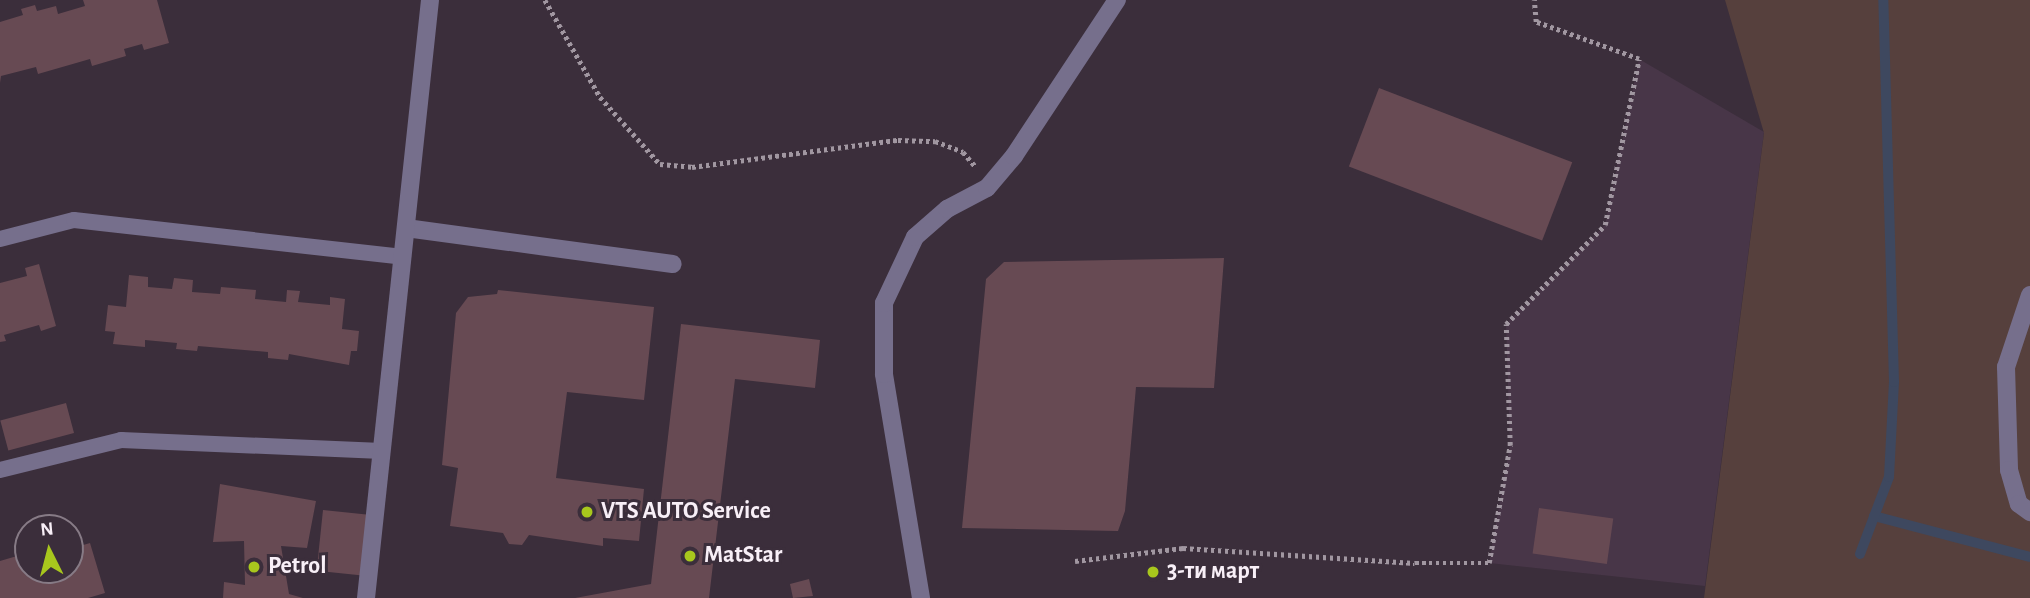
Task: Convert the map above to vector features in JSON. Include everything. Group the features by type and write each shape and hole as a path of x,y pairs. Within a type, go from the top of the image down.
{"street":[{"path":"366,598 430,0"},
{"path":"921,598 884,374 884,303 915,237 947,209 986,188 1014,156 1117,0"},
{"path":"406,228 673,264"},
{"path":"2030,295 2006,367 2009,471 2019,504 2030,512"}],"lane":[{"path":"0,239 74,220 403,257"},
{"path":"0,470 121,440 382,451"}],"path":[{"path":"545,0 600,97 660,164 692,167 898,140 935,141 963,152 986,188"},
{"path":"1075,561 1183,548 1415,563 1489,563 1510,445 1506,324 1605,225 1639,58 1536,22 1534,0"}],"shaded area":[{"path":"1725,0 2030,0 2030,598 1704,598 1764,133"},
{"path":"1639,59 1764,132 1705,586 1489,563 1510,445 1506,324 1605,225"}],"building":[{"path":"83,0 157,0 169,43 144,50 142,44 124,49 126,56 92,66 90,59 38,74 36,67 1,76 0,83 0,22 23,15 21,9 35,5 37,11 56,6 58,14 85,6"},
{"path":"1379,88 1572,162 1542,241 1349,166"},
{"path":"1224,258 1214,388 1136,387 1125,511 1118,531 962,528 986,279 1004,262"},
{"path":"39,264 56,326 41,331 39,325 4,335 6,341 0,342 0,283 27,276 25,268"},
{"path":"129,275 148,277 148,287 172,289 174,278 193,280 192,292 220,294 221,287 256,290 255,299 286,302 287,290 300,291 298,302 330,305 330,297 345,299 342,329 359,331 357,351 351,351 349,365 289,354 288,360 268,358 268,352 198,346 197,351 176,349 177,343 145,340 145,347 113,344 115,332 105,331 108,305 126,307"},
{"path":"498,290 654,307 644,400 567,392 556,478 644,489 639,541 603,538 603,546 529,535 522,545 509,544 503,533 450,526 458,468 442,465 456,313 468,297 497,294"},
{"path":"681,324 820,340 815,388 735,379 709,598 575,598 651,584"},
{"path":"66,403 74,433 8,451 0,421"},
{"path":"220,484 316,501 307,548 281,546 289,594 303,598 223,598 224,582 245,585 244,541 213,542"},
{"path":"1539,508 1613,518 1607,564 1533,554"},
{"path":"323,510 369,515 362,575 317,571"},
{"path":"90,543 105,593 88,598 0,598 0,561 14,557 14,584 84,584 84,545"},
{"path":"809,579 813,596 793,598 790,584"}],"waterway":[{"path":"1860,554 1889,477 1894,382 1883,0"},
{"path":"1874,516 2030,557"}],"place":[{"name":"VTS AUTO Service","path":"587,512"},
{"name":"MatStar","path":"690,556"},
{"name":"Petrol","path":"254,567"},
{"name":"3-ти март","path":"1153,572"}]}
